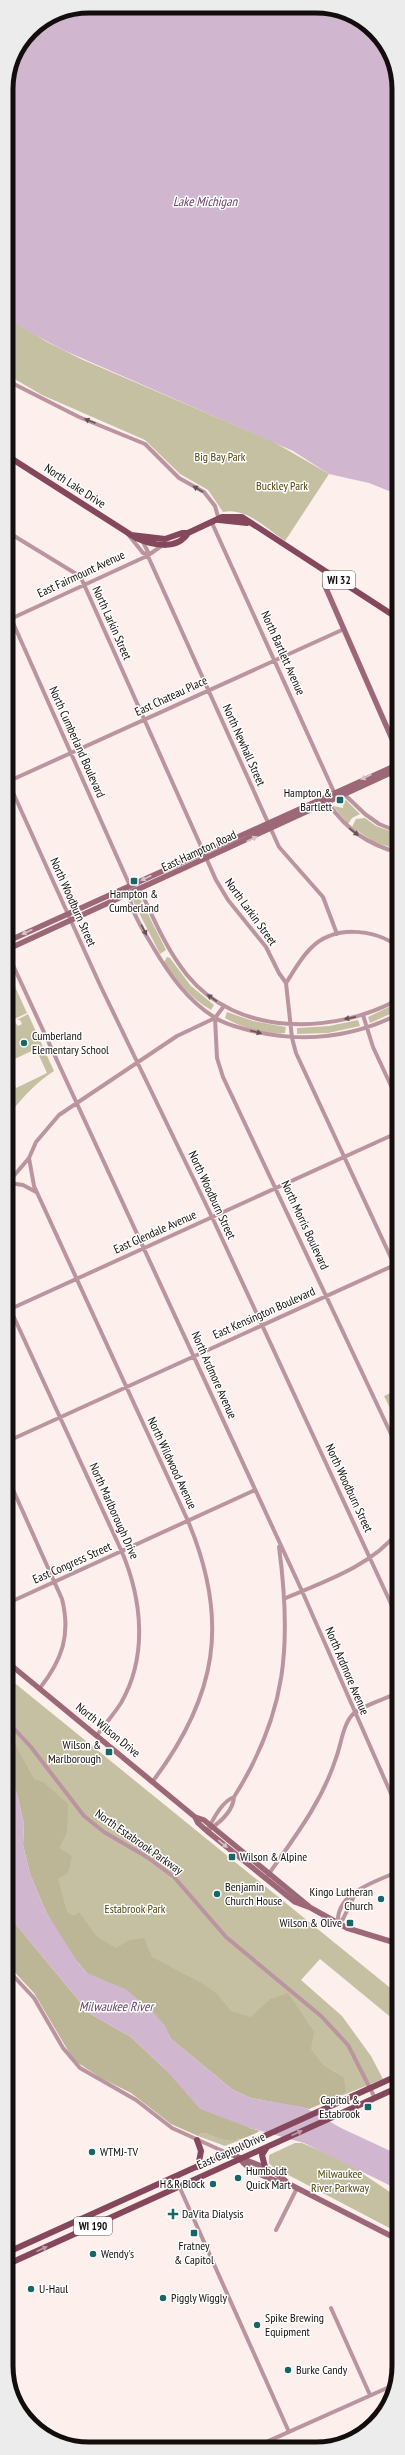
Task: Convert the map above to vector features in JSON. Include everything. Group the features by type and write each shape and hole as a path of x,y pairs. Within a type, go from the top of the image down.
{"main road":[{"name":"North Lake Drive","path":"13,459 129,534 163,545 172,541"},
{"name":"WI 32","path":"172,541 185,538 188,533 219,520 222,517 238,516 253,524 392,614"},
{"name":"North Lake Drive","path":"142,539 172,541"},
{"path":"328,573 325,586 392,739"},
{"name":"East Hampton Road","path":"13,939 392,767"},
{"name":"East Hampton Road","path":"13,947 271,830 392,772"},
{"name":"North Wilson Drive","path":"13,1667 153,1781 195,1817 198,1823 207,1831 267,1876"},
{"name":"North Wilson Drive","path":"195,1817 202,1819 211,1826 295,1902 311,1908 338,1924 392,1942"},
{"name":"East Capitol Drive","path":"13,2250 229,2154 392,2078"},
{"name":"East Capitol Drive","path":"13,2262 392,2090"},
{"path":"197,2140 201,2151 198,2167"},
{"path":"266,2167 262,2155 267,2147"},
{"path":"229,2154 266,2167 283,2177 290,2184"},
{"path":"240,2159 245,2165 272,2179 290,2184 392,2236"}],"street":[{"path":"13,384 66,411 145,444 179,478 204,492 215,506 219,520"},
{"name":"North Bartlett Avenue","path":"212,523 334,792"},
{"name":"North Larkin Street","path":"13,534 78,575 84,585 206,859 228,900 266,947 279,973 286,982 292,1038 296,1053 392,1261"},
{"name":"North Newhall Street","path":"129,534 143,553 147,555"},
{"name":"North Newhall Street","path":"142,539 148,552 147,555 279,847 323,897 337,934"},
{"name":"East Fairmount Avenue","path":"13,617 147,555 163,545"},
{"name":"North Cumberland Boulevard","path":"13,622 130,886"},
{"name":"East Chateau Place","path":"13,777 144,720 344,629"},
{"path":"392,829 379,824 364,814 347,794 334,792 328,803 344,824 360,837 392,849"},
{"name":"North Woodburn Street","path":"13,793 71,921 212,1217 392,1605"},
{"path":"392,1002 363,1015 318,1024 274,1023 255,1019 224,1006 203,992 187,975 160,933 140,890 130,886 128,895 151,942 177,985 215,1018 265,1034 292,1038 322,1037 367,1028 392,1017"},
{"path":"286,982 310,949 326,937 337,934 361,932 386,939 392,943"},
{"name":"North Ardmore Avenue","path":"13,965 195,1356 302,1591 354,1713 392,1797"},
{"path":"13,1177 29,1158 36,1142 59,1115 139,1063 177,1036 215,1018 224,1006"},
{"path":"363,1015 392,1087"},
{"name":"North Morris Boulevard","path":"215,1018 217,1058 223,1077 392,1436"},
{"name":"East Glendale Avenue","path":"13,1308 392,1135"},
{"name":"North Wildwood Avenue","path":"29,1158 30,1174 37,1192 188,1521 203,1560 210,1590 212,1623 211,1656 204,1690 191,1724 177,1750 153,1781"},
{"path":"13,1184 23,1185 37,1192"},
{"name":"East Kensington Boulevard","path":"13,1439 392,1266"},
{"name":"North Marlborough Drive","path":"13,1320 60,1417 122,1552 136,1593 139,1618 138,1646 132,1678 124,1695 97,1734"},
{"path":"13,1489 55,1582 66,1613 65,1644 54,1670 40,1688"},
{"name":"East Congress Street","path":"13,1601 255,1490"},
{"path":"286,1598 371,1558 392,1538"},
{"path":"211,1826 234,1804 234,1797 260,1751 274,1713 285,1657 286,1598 279,1543"},
{"path":"267,1876 291,1845 322,1792 336,1760 347,1723 354,1713 392,1695"},
{"name":"North Estabrook Parkway","path":"13,1728 31,1747 84,1816 104,1832 147,1857 174,1877 226,1937 321,2016 348,2045 375,2098"},
{"path":"207,1831 228,1799 234,1797"},
{"path":"338,1924 337,1916 348,1896 392,1875"},
{"path":"338,1924 343,1919 356,1891"},
{"path":"13,1976 34,1998 63,2048 75,2064 94,2078 130,2095 172,2128 229,2154"},
{"path":"175,2177 289,2432"},
{"path":"276,2230 297,2188"},
{"path":"331,2308 370,2395"},
{"path":"267,2442 389,2387"},
{"path":"276,2438 278,2442"}],"green space":[{"name":"Big Bay Park","path":"13,320 47,342 81,359 272,441 329,474 285,541 264,525 248,516 232,511 223,512 208,490 180,474 145,440 42,395 13,378"},
{"path":"346,800 360,814 352,818 348,824 333,806 343,808 344,801"},
{"path":"365,818 376,826 392,832 392,848 374,842 352,827 356,819"},
{"path":"137,897 141,900 166,950 160,954 134,903 133,899"},
{"path":"167,957 170,958 191,986 214,1005 211,1010 197,1001 179,983 164,962"},
{"path":"13,982 27,1013 13,1020"},
{"path":"392,1005 392,1013 370,1023 368,1017"},
{"path":"227,1012 253,1021 286,1027 285,1033 278,1034 262,1032 238,1025 225,1018"},
{"path":"28,1014 54,1071 40,1081 13,1110 13,1081 16,1088 47,1073 36,1049 13,1060 13,1022 18,1026 22,1024 20,1020 17,1020"},
{"path":"358,1020 360,1026 328,1033 297,1034 297,1028 329,1026"},
{"path":"392,1392 392,1412 384,1396"},
{"name":"Estabrook Park","path":"13,1682 392,1989 392,2018 320,1959 301,1980 342,2016 371,2056 383,2079 309,2109 87,1973 70,1953 13,1785"},
{"path":"201,2133 237,2140 243,2139 225,2146 198,2136"},
{"name":"Milwaukee River Parkway","path":"295,2143 302,2143 356,2166 363,2174 392,2193 392,2229 273,2167 269,2163 269,2155"}],"shaded area":[{"path":"13,1741 34,1779 43,1782 68,1804 67,1833 59,1848 72,1856 68,1873 58,1879 67,1912 74,1916 79,1912 96,1936 116,1948 129,1940 144,1938 152,1957 203,1984 217,1994 231,2011 251,2017 270,1999 288,1993 314,2032 311,2049 323,2065 344,2078 346,2092 309,2109 251,2098 233,2090 171,2039 164,2025 127,1990 87,1973 70,1953 46,1912 30,1874 23,1845 24,1824 17,1794 13,1785"},
{"path":"13,1923 15,1923 89,2013 131,2037 165,2069 250,2128 260,2131 245,2138 235,2140 219,2138 204,2133 201,2133 198,2136 171,2124 131,2093 101,2078 78,2063 70,2054 34,1993 13,1970"}],"water":[{"name":"Lake Michigan","path":"84,13 316,13 336,16 350,21 370,35 382,51 388,64 392,84 392,492 369,483 329,474 293,451 61,349 13,323 14,74 23,51 35,35 51,23 64,17"},
{"name":"Milwaukee River","path":"13,1785 17,1794 24,1824 23,1845 30,1874 46,1912 79,1964 87,1973 127,1990 155,2014 165,2026 171,2039 233,2090 251,2098 304,2107 341,2128 392,2152 392,2187 304,2143 250,2128 200,2109 165,2069 131,2037 89,2013 15,1923 13,1918"}],"place":[{"name":"Hampton & Bartlett","path":"340,800"},
{"name":"Hampton & Cumberland","path":"134,881"},
{"name":"Cumberland Elementary School","path":"24,1043"},
{"name":"Wilson & Marlborough","path":"109,1752"},
{"name":"Wilson & Alpine","path":"232,1857"},
{"name":"Benjamin Church House","path":"217,1894"},
{"name":"Kingo Lutheran Church","path":"381,1899"},
{"name":"Wilson & Olive","path":"350,1923"},
{"name":"Capitol & Estabrook","path":"368,2107"},
{"name":"WTMJ-TV","path":"92,2152"},
{"name":"Humboldt Quick Mart","path":"238,2178"},
{"name":"H&R Block","path":"213,2184"},
{"name":"DaVita Dialysis","path":"173,2214"},
{"name":"Fratney & Capitol","path":"194,2233"},
{"name":"Wendy's","path":"93,2254"},
{"name":"U-Haul","path":"31,2289"},
{"name":"Piggly Wiggly","path":"163,2298"},
{"name":"Spike Brewing Equipment","path":"257,2325"},
{"name":"Burke Candy","path":"288,2370"}],"park label":[{"name":"Buckley Park","path":"282,486"}]}
